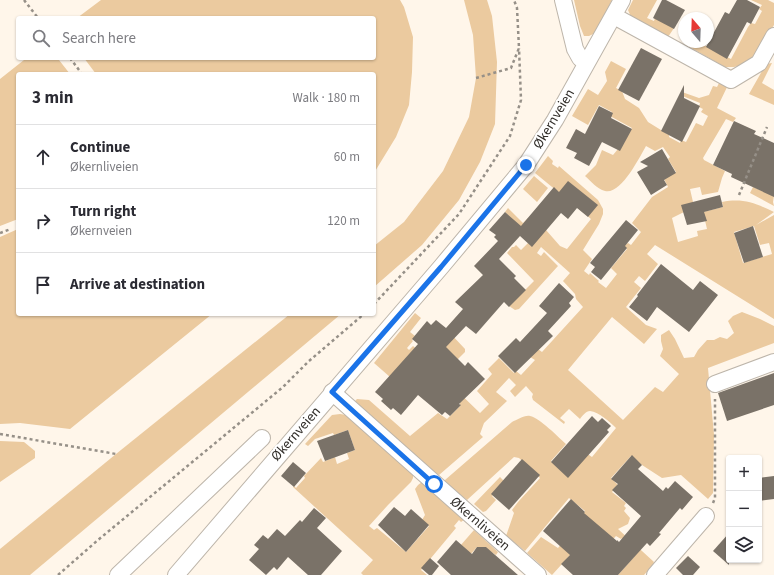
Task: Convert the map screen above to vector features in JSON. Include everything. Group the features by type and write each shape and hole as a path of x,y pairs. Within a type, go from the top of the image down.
{"street":[{"path":"563,0 576,48 580,58 586,63"},
{"name":"Økernveien","path":"176,575 441,267 526,165 555,120 622,0"},
{"path":"614,16 730,80 759,63 774,36"},
{"path":"714,384 774,362"},
{"name":"Økernliveien","path":"332,392 538,575"},
{"path":"118,575 262,438"},
{"path":"655,575 706,516"}],"path":[{"path":"24,0 36,16"},
{"path":"376,302 459,214 510,136 521,100 517,8 514,0"},
{"path":"476,78 511,68 519,48"},
{"path":"72,60 80,72"},
{"path":"738,195 767,128"},
{"path":"0,233 12,229"},
{"path":"58,575 282,387 309,361 362,316"},
{"path":"706,516 715,498 714,384"},
{"path":"0,434 116,454"}],"shaded area":[{"path":"101,0 400,0 404,7 413,37 409,105 396,137 376,170 376,72 94,72 86,60 376,60 376,16 80,16"},
{"path":"464,0 487,0 492,16 497,62 495,124 480,162 459,200 422,245 376,285 376,244 404,222 443,171 469,117 476,78 473,35"},
{"path":"574,0 612,0 595,33 589,36 584,36"},
{"path":"633,0 657,0 647,18 654,21 655,18 674,28 668,37 631,17 628,10"},
{"path":"751,0 768,0 774,3 774,25 752,59 745,64 734,67 725,67 691,48 710,48 731,59 748,27 751,23 755,24 762,11 759,9 762,5"},
{"path":"24,60 59,60 68,72 16,72 16,220 0,226 0,79"},
{"path":"611,61 626,69 616,88 622,91 625,99 639,108 648,122 680,143 681,140 686,142 696,123 703,126 708,116 701,112 703,109 699,107 700,103 680,95 682,92 699,98 709,95 713,86 717,87 720,81 729,83 717,108 736,118 733,122 726,119 703,158 704,160 725,171 718,192 702,195 700,187 690,189 693,202 684,212 672,218 678,242 698,236 697,231 707,229 703,212 723,207 722,202 749,202 774,212 756,225 774,215 774,319 655,245 647,254 658,264 645,281 639,276 634,282 641,288 626,307 646,325 657,329 644,344 612,317 568,370 623,420 655,387 663,392 679,374 660,356 663,349 661,335 669,330 684,358 694,357 707,340 714,340 720,337 727,339 734,333 728,321 733,316 742,312 774,326 774,343 708,368 714,435 713,493 708,499 681,475 662,478 631,456 611,478 618,485 612,492 626,503 624,506 626,508 624,511 630,518 628,524 618,529 654,562 644,575 618,575 634,557 628,551 622,538 621,539 616,536 593,561 572,553 552,575 527,553 541,537 558,548 573,530 585,511 569,498 525,551 506,536 514,513 512,510 540,478 519,458 514,457 467,500 445,483 445,480 512,422 528,416 539,420 566,444 551,461 568,477 586,453 592,457 616,428 611,423 601,415 590,411 583,415 580,419 569,409 560,418 565,422 564,424 533,400 533,394 526,386 515,397 510,391 516,385 509,378 496,392 507,401 484,423 480,434 483,437 439,475 414,458 354,402 357,399 369,400 410,436 438,413 447,419 460,406 460,399 449,383 480,413 489,404 477,391 492,374 488,369 499,358 514,373 516,371 521,375 535,360 530,357 534,346 542,352 583,307 576,299 575,294 563,281 570,273 541,247 537,253 541,256 544,252 558,266 519,309 515,310 509,306 534,281 507,253 516,245 521,250 532,239 505,212 508,208 523,223 528,218 546,230 560,246 567,249 591,219 535,173 548,156 553,161 552,164 558,168 559,166 598,200 603,209 603,214 599,224 583,250 592,259 584,271 589,275 590,273 606,288 617,274 611,268 627,249 624,246 628,243 631,245 641,232 632,223 652,197 668,187 664,179 676,172 668,159 670,157 663,147 655,151 646,146 623,182 611,191 599,189 585,176 596,165 602,150 613,155 618,149 620,150 632,128 610,116 612,112 599,105 588,125 572,116 588,89 598,95 607,81 605,72","holes":["754,226 760,245 769,243 772,254 743,263 734,232"]},
{"path":"772,63 762,83 774,90 774,105 749,94 766,64"},
{"path":"534,176 548,188 537,202 523,189"},
{"path":"753,187 774,196 774,206 750,193"},
{"path":"16,230 16,316 210,316 70,429 20,423 0,424 0,237"},
{"path":"415,313 421,318 410,332 415,336 407,348 409,350 413,346 427,358 449,332 465,349 465,352 438,379 398,384 374,363"},
{"path":"288,316 339,316 30,575 0,575 0,549"},
{"path":"332,415 346,415 413,474 411,482 369,526 374,530 377,528 406,552 429,526 422,520 425,515 415,489 422,482 465,519 461,522 459,520 454,526 456,528 421,570 427,575 363,575 361,573 373,560 293,487 294,486 296,488 305,478 304,476 321,458 323,462 335,457 337,464 349,459 347,453 355,450 348,430 315,439 308,446 305,444"},
{"path":"0,441 24,442 35,451 35,458 0,482"},
{"path":"500,477 505,482 492,496 496,500 486,511 483,512 474,504"},
{"path":"474,530 498,552 496,555 485,548 477,547 470,555 460,546"}],"building":[{"path":"662,0 666,0 685,10 684,12 678,12 678,22 674,29 653,18"},
{"path":"737,0 747,0 760,7 751,24 747,22 727,59 708,48 714,48 714,32 725,12 729,14"},
{"path":"641,48 662,59 639,101 618,90"},
{"path":"684,85 684,98 700,106 682,142 661,131"},
{"path":"599,106 613,113 611,118 632,129 620,151 602,142 589,166 574,158 577,153 566,148 576,129 585,134"},
{"path":"734,121 756,131 754,134 774,143 774,197 731,177 732,174 713,165"},
{"path":"662,149 676,173 664,180 667,185 651,195 637,172 648,166 640,162"},
{"path":"568,181 598,205 588,217 577,208 568,219 561,213 532,247 520,236 499,259 516,276 514,278 526,290 509,307 504,302 476,334 466,326 446,347 465,366 468,362 485,379 459,404 461,405 450,416 445,412 442,415 418,395 401,415 393,408 391,410 381,401 383,399 375,392 418,344 412,339 427,321 431,325 436,320 446,328 463,309 455,302 483,275 474,266 498,241 494,237 496,235 489,230 505,212 521,226 554,187 559,192"},
{"path":"720,195 723,207 704,212 707,221 687,225 681,205"},
{"path":"626,220 638,230 625,246 627,248 601,280 591,272 595,267 590,263"},
{"path":"753,226 763,257 744,263 734,233"},
{"path":"661,264 693,290 700,281 718,295 689,332 657,307 647,321 629,307"},
{"path":"559,283 574,297 569,303 571,306 548,331 553,336 515,373 498,356 516,338 520,342 547,313 539,306"},
{"path":"774,373 774,405 727,421 718,393"},
{"path":"592,416 598,422 602,418 611,426 607,430 609,432 568,478 551,462"},
{"path":"348,430 355,450 325,461 317,441"},
{"path":"632,455 642,465 638,469 663,491 666,487 668,489 675,481 693,497 682,510 680,508 650,546 647,543 618,575 573,575 561,564 570,555 543,531 571,499 585,512 584,513 619,542 641,516 612,490 618,484 611,479"},
{"path":"522,459 540,475 509,510 491,494"},
{"path":"293,462 306,473 294,487 281,476"},
{"path":"774,476 774,499 762,501 762,478"},
{"path":"394,507 405,516 411,509 429,525 406,552 378,525"},
{"path":"314,508 326,518 317,528 342,551 321,575 308,575 288,557 277,570 274,567 266,575 249,560 259,549 254,545 263,535 268,539 277,529 285,536 300,520 302,522"},
{"path":"726,536 726,562 713,551"},
{"path":"456,540 472,554 477,547 486,547 518,575 451,575 437,562"},
{"path":"688,556 700,567 693,575 683,575 676,568"},
{"path":"430,558 439,566 432,575 429,575 421,568"}],"route":[{"path":"434,484 332,392 441,267 526,165"}]}
